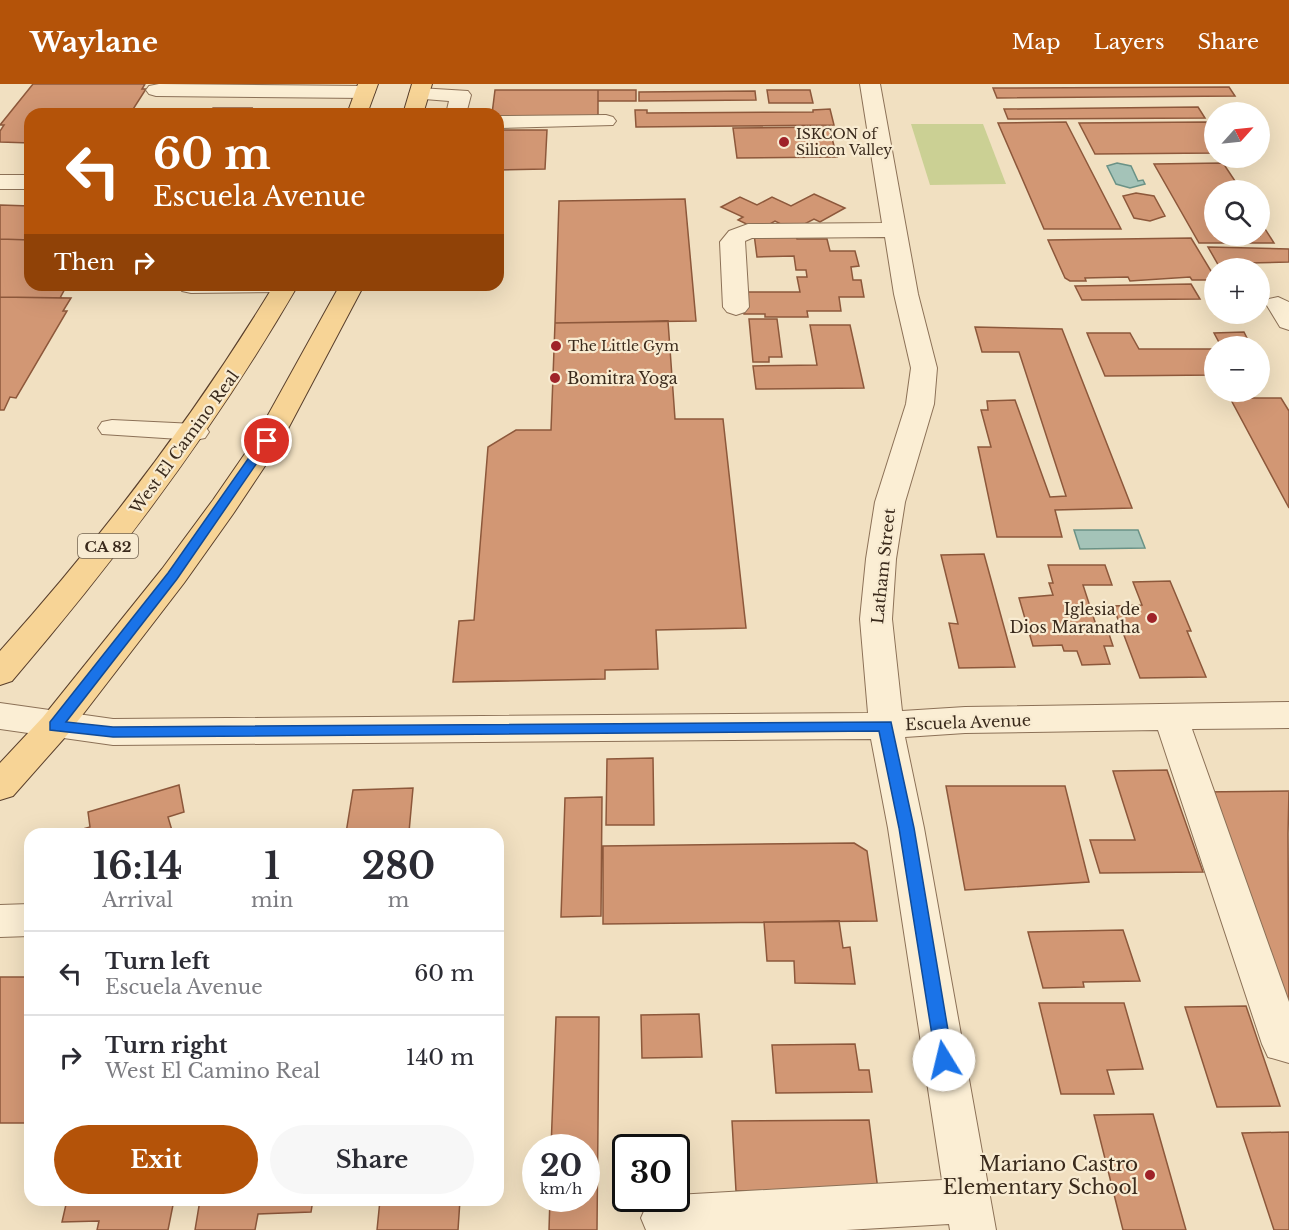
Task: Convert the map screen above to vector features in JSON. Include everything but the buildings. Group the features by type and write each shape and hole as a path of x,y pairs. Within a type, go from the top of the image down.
{"main road":[{"path":"359,108 367,88"},
{"path":"415,108 420,89"},
{"name":"West El Camino Real","path":"0,674 94,564 195,432 242,360 282,291"},
{"path":"0,786 55,726 223,507 267,441 349,291"}],"street":[{"name":"Latham Street","path":"870,84 913,329 924,368 920,405 890,502 881,559 876,619 890,756 906,828 970,1215"},
{"path":"156,90 367,88"},
{"path":"420,89 461,95 458,108"},
{"path":"504,122 606,122"},
{"path":"0,182 24,182"},
{"path":"736,307 732,242 736,236 748,231 895,230"},
{"path":"112,428 195,432"},
{"name":"Escuela Avenue","path":"0,716 55,726 113,732 886,726 965,720 1289,715"},
{"path":"1171,717 1283,1044 1289,1044"},
{"path":"0,921 24,920"},
{"path":"664,1218 970,1215"}],"green space":[{"path":"911,124 983,124 1006,184 930,185"}],"water":[{"path":"1117,163 1131,166 1138,181 1143,180 1145,184 1130,188 1116,184 1107,166"},
{"path":"1074,530 1138,530 1145,548 1080,549"}],"place":[{"name":"ISKCON of Silicon Valley","path":"784,142"},
{"name":"The Little Gym","path":"556,346"},
{"name":"Bomitra Yoga","path":"555,378"},
{"name":"Iglesia de Dios Maranatha","path":"1152,618"},
{"name":"Mariano Castro Elementary School","path":"1150,1175"}],"route":[{"path":"267,441 173,576 55,726 113,732 886,726 890,756 906,828 944,1060"}]}
